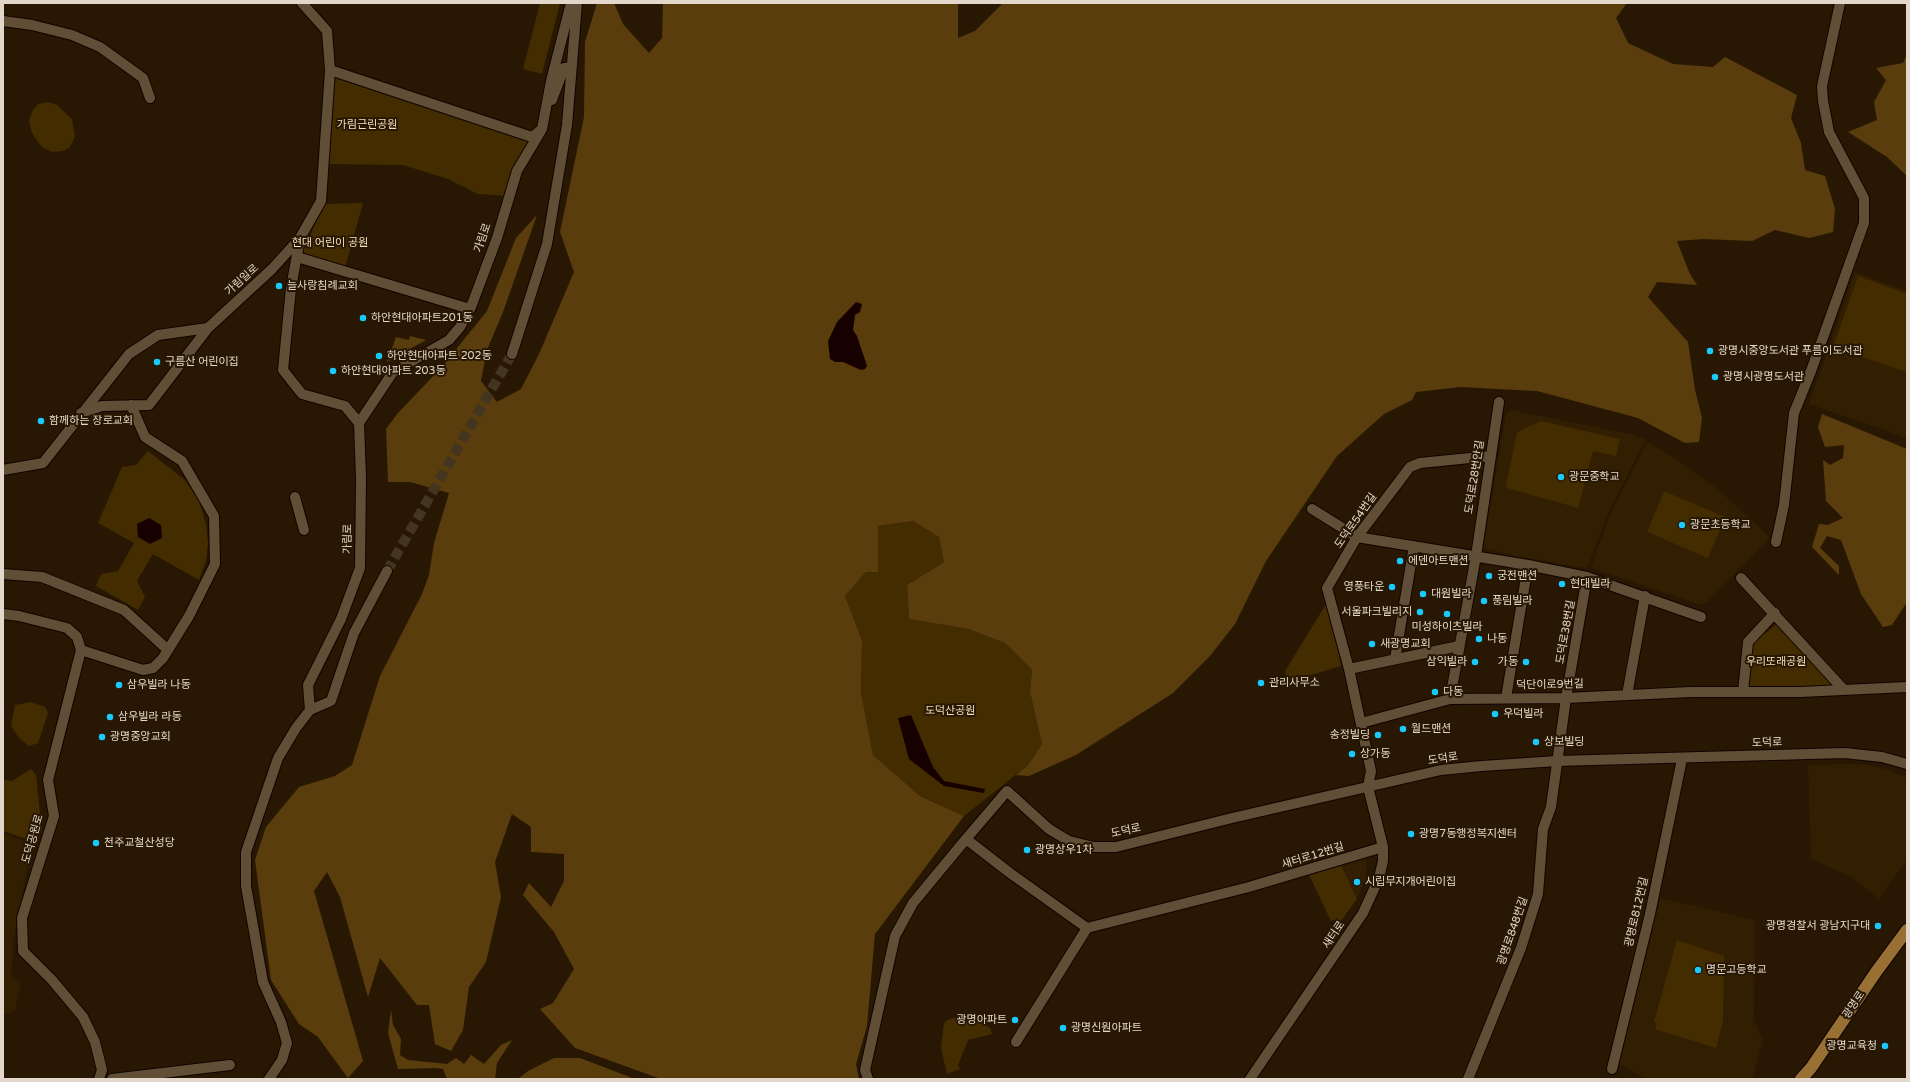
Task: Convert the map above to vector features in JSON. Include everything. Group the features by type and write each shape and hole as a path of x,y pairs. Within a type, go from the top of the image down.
{"main road":[{"name":"광명로","path":"1801,1079 1811,1068 1876,972 1907,930"}],"street":[{"name":"가림일로","path":"131,405 149,405 208,328 272,269 300,238 321,201 330,70 327,31 302,3"},
{"path":"542,129 551,81 571,3"},
{"path":"512,354 547,244 567,125 577,3"},
{"path":"1776,542 1784,505 1794,413 1811,371 1864,223 1864,198 1829,132 1823,101 1822,86 1840,3"},
{"path":"3,21 32,25 72,35 100,47 143,78 150,98"},
{"path":"330,70 532,137 542,129 564,68 572,67"},
{"name":"가림로","path":"310,710 308,685 341,619 360,568 359,423 393,372 449,340 460,327 470,309 497,238 517,171 542,129"},
{"path":"300,238 291,288 283,370 302,394 345,406 359,423"},
{"path":"297,257 470,309"},
{"path":"3,470 42,463 80,413 129,354 158,335 208,328"},
{"name":"도덕로28번안길","path":"1450,699 1476,556 1499,402"},
{"path":"3,614 19,616 67,628 77,637 81,650 143,670 153,668 168,650 189,616 215,564 214,516 182,461 145,437 131,405 102,406 80,413"},
{"name":"도덕로54번길","path":"1368,787 1371,771 1349,669 1327,588 1357,537 1410,467 1420,463 1490,456"},
{"path":"296,497 304,530"},
{"path":"1312,509 1357,537 1528,565 1587,578 1645,596 1701,617"},
{"path":"1395,658 1414,546"},
{"path":"1506,698 1528,565"},
{"path":"269,1079 282,1060 287,1043 281,1022 263,982 246,886 246,852 278,758 296,728 310,710 331,701 354,633 387,571"},
{"path":"3,574 42,577 124,610 168,650"},
{"name":"도덕로38번길","path":"1557,761 1566,698 1587,578"},
{"path":"1741,578 1775,613 1844,690"},
{"path":"1627,695 1645,596"},
{"path":"1743,692 1748,642 1775,613"},
{"path":"1349,669 1395,658 1459,646"},
{"name":"도덕공원로","path":"81,650 48,780 54,816 22,918 23,951 52,980 83,1017 95,1042 102,1070 100,1079"},
{"name":"덕단이로9번길","path":"1361,723 1450,699 1566,698 1691,692 1844,690 1907,687"},
{"name":"도덕로","path":"966,839 1007,791 1049,829 1069,841 1094,847 1116,847 1234,817 1442,770 1557,761 1682,759 1845,753 1882,757 1907,764"},
{"name":"광명로812번길","path":"1612,1069 1650,914 1682,759"},
{"name":"광명로848번길","path":"1468,1079 1532,919 1538,894 1543,829 1551,807 1557,761"},
{"name":"새터로","path":"1250,1079 1364,913 1380,878 1383,861 1383,847 1368,787"},
{"path":"868,1079 865,1070 895,936 913,903 966,839 1087,928 1016,1042"},
{"name":"새터로12번길","path":"1087,928 1249,887 1383,847"},
{"path":"112,1079 230,1065"}],"shaded area":[{"path":"597,3 614,3 623,24 649,53 662,38 663,3 958,3 958,38 975,31 1003,3 1627,3 1616,18 1628,43 1673,64 1713,67 1725,57 1797,95 1791,118 1801,143 1805,170 1825,176 1835,209 1833,232 1809,238 1775,230 1752,241 1703,239 1677,241 1689,272 1697,285 1657,282 1648,297 1688,342 1695,390 1702,418 1699,442 1685,443 1638,418 1537,391 1460,387 1416,392 1412,400 1384,414 1337,456 1266,561 1235,624 1210,656 1173,693 1076,755 1029,776 1016,775 1028,765 1042,744 1030,692 1032,670 1005,643 968,629 909,619 907,585 944,562 939,537 913,521 878,526 878,572 866,572 845,596 862,640 861,692 873,755 920,796 964,816 875,934 867,1026 856,1064 859,1079 661,1079 575,1048 540,1009 553,1003 574,969 554,932 523,895 529,883 551,907 564,881 564,854 531,852 531,827 512,814 495,862 501,897 486,962 469,987 463,1030 451,1051 435,1044 429,1005 417,1005 380,958 368,997 340,897 327,872 314,891 363,1061 348,1078 318,1037 299,1024 271,980 255,860 266,827 299,787 335,776 352,765 380,676 422,594 429,575 434,543 449,493 410,482 388,482 386,429 398,413 440,369 487,311 516,238 537,215 503,312 487,350 481,381 497,402 521,389 539,354 574,272 560,232 584,117 585,42"},
{"path":"1907,54 1907,176 1887,157 1848,132 1877,120 1874,102 1886,80 1876,68 1903,63"},
{"path":"1855,272 1907,291 1907,438 1809,404"},
{"path":"856,302 862,304 860,312 855,315 853,330 857,336 867,366 865,369 861,370 843,362 835,362 830,359 828,341 837,322"},
{"path":"410,336 426,340 387,362 396,337 409,340"},
{"name":"광문중학교","path":"1511,410 1630,434 1646,439 1607,516 1587,568 1515,556 1483,548 1506,414"},
{"path":"1822,414 1907,449 1907,602 1892,625 1883,627 1861,594 1841,540 1827,536 1820,548 1839,566 1839,575 1812,547 1819,524 1828,525 1843,518 1826,501 1823,460 1830,465 1843,458 1844,445 1825,447 1818,427"},
{"name":"광문초등학교","path":"1647,442 1676,459 1718,489 1766,534 1768,540 1707,602 1701,605 1591,568 1609,517"},
{"path":"149,518 161,525 162,538 150,544 138,537 137,524"},
{"path":"911,715 933,767 944,781 985,789 984,793 944,786 909,759 898,718"},
{"path":"1863,764 1890,770 1907,778 1907,860 1879,899 1851,877 1811,859 1808,765"},
{"path":"3,833 32,844 14,937 11,978 21,982 15,1011 7,1014 3,1013"},
{"name":"시립무지개어린이집","path":"1363,859 1367,861 1366,877 1357,899 1341,865"},
{"name":"명문고등학교","path":"1660,898 1755,920 1754,1020 1763,1041 1752,1079 1646,1079 1619,1064"},
{"path":"391,1010 393,1025 401,1039 400,1055 408,1060 447,1064 456,1058 464,1064 471,1055 484,1064 501,1045 512,1040 497,1063 495,1079 447,1079 443,1069 398,1069 388,1033"},
{"path":"554,1058 580,1058 635,1079 518,1079 528,1071"}],"green space":[{"path":"540,3 560,3 542,74 523,69"},
{"name":"가림근린공원","path":"330,70 532,137 509,196 478,194 448,179 403,165 324,164"},
{"path":"48,102 57,105 72,119 75,137 69,148 63,151 53,152 43,148 31,130 29,120 33,110 38,104"},
{"name":"현대 어린이 공원","path":"363,203 344,271 300,258 324,204"},
{"path":"1858,276 1907,294 1907,372 1833,347"},
{"path":"1541,421 1620,439 1616,456 1593,451 1578,508 1507,488 1506,486 1517,432"},
{"path":"148,451 185,480 199,501 206,524 208,543 206,561 199,580 153,554 137,581 145,597 138,610 96,586 101,574 118,571 134,543 98,523 122,467 136,465"},
{"path":"1664,491 1725,517 1708,558 1647,532"},
{"name":"도덕산공원","path":"913,521 939,537 944,562 907,585 909,619 968,629 1005,643 1032,670 1030,692 1042,744 1028,765 964,816 920,796 873,755 861,692 862,640 845,596 866,572 878,572 878,526"},
{"path":"1328,601 1341,666 1288,682 1285,671"},
{"name":"우리또래공원","path":"1778,623 1832,686 1746,688 1753,643"},
{"path":"31,702 45,707 48,713 38,743 29,746 19,738 11,726 15,705"},
{"path":"31,769 36,775 40,813 33,836 29,840 3,831 3,780 12,781"},
{"path":"1341,865 1357,899 1338,925 1337,919 1331,921 1309,875"},
{"path":"1677,940 1724,956 1723,1021 1716,1048 1655,1029 1657,1023 1654,1022"},
{"path":"973,1012 975,1018 990,1028 992,1034 968,1040 958,1065 960,1069 947,1074 941,1048 944,1023 947,1020"}],"tunnel":[{"path":"387,571 512,354"}],"place":[{"name":"늘사랑침례교회","path":"279,286"},
{"name":"하안현대아파트201동","path":"363,318"},
{"name":"광명시중앙도서관 푸름이도서관","path":"1710,351"},
{"name":"하안현대아파트 202동","path":"379,356"},
{"name":"구름산 어린이집","path":"157,362"},
{"name":"하안현대아파트 203동","path":"333,371"},
{"name":"광명시광명도서관","path":"1715,377"},
{"name":"함께하는 장로교회","path":"41,421"},
{"name":"광문중학교","path":"1561,477"},
{"name":"광문초등학교","path":"1682,525"},
{"name":"에덴아트맨션","path":"1400,561"},
{"name":"궁전맨션","path":"1489,576"},
{"name":"현대빌라","path":"1562,584"},
{"name":"영풍타운","path":"1392,587"},
{"name":"대원빌라","path":"1423,594"},
{"name":"풍림빌라","path":"1484,601"},
{"name":"서울파크빌리지","path":"1420,612"},
{"name":"미성하이츠빌라","path":"1447,614"},
{"name":"나동","path":"1479,639"},
{"name":"새광명교회","path":"1372,644"},
{"name":"삼익빌라","path":"1475,662"},
{"name":"가동","path":"1526,662"},
{"name":"관리사무소","path":"1261,683"},
{"name":"삼우빌라 나동","path":"119,685"},
{"name":"다동","path":"1435,692"},
{"name":"우덕빌라","path":"1495,714"},
{"name":"삼우빌라 라동","path":"110,717"},
{"name":"월드맨션","path":"1403,729"},
{"name":"송정빌딩","path":"1378,735"},
{"name":"광명중앙교회","path":"102,737"},
{"name":"상보빌딩","path":"1536,742"},
{"name":"상가동","path":"1352,754"},
{"name":"광명7동행정복지센터","path":"1411,834"},
{"name":"천주교철산성당","path":"96,843"},
{"name":"광명상우1차","path":"1027,850"},
{"name":"시립무지개어린이집","path":"1357,882"},
{"name":"광명경찰서 광남지구대","path":"1878,926"},
{"name":"명문고등학교","path":"1698,970"},
{"name":"광명아파트","path":"1015,1020"},
{"name":"광명신원아파트","path":"1063,1028"},
{"name":"광명교육청","path":"1885,1046"}]}
